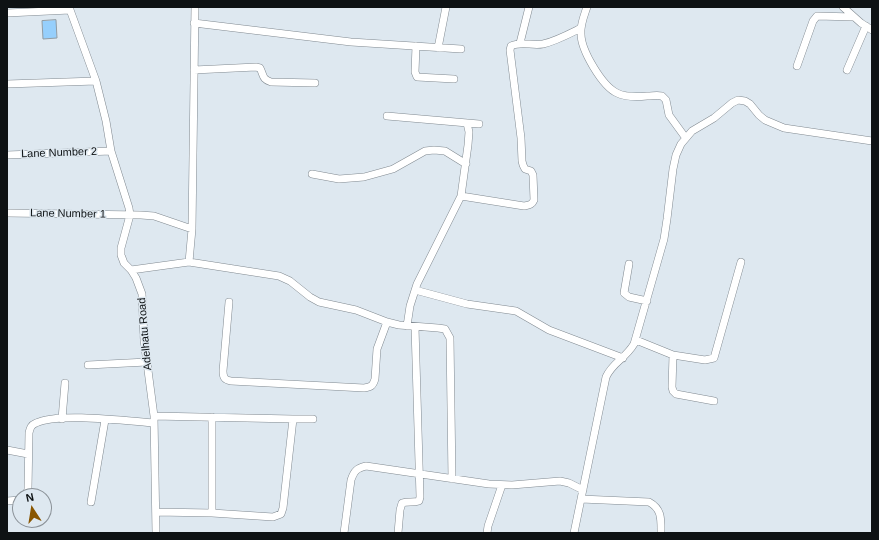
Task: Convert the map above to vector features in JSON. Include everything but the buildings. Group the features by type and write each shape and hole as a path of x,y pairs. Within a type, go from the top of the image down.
{"street":[{"path":"188,262 192,229 195,7"},
{"path":"438,48 446,7"},
{"path":"520,43 528,7"},
{"path":"587,7 580,34 582,44 596,72 605,84 617,93 630,96 662,96 666,100 669,115 686,137"},
{"path":"843,7 869,28 847,70"},
{"path":"7,13 69,8"},
{"name":"Adelhatu Road","path":"69,8 96,81 106,121 111,151 129,208 130,215 121,248 121,255 124,263 131,270 140,285 142,294 144,340 154,420 156,533"},
{"path":"797,66 812,21 817,16 854,17"},
{"path":"194,23 323,40 461,49"},
{"path":"461,196 524,206 533,203 533,175 531,171 525,169 522,161 521,138 510,50 511,46 516,43 533,45 542,44 581,28"},
{"path":"416,46 415,72 418,77 454,79"},
{"path":"194,70 256,67 260,68 263,77 271,82 315,83"},
{"path":"7,84 96,81"},
{"path":"574,533 606,377 610,369 630,352 636,340 664,239 676,155 686,137 692,131 720,114 732,103 738,100 745,101 750,104 765,120 784,128 872,141"},
{"path":"387,116 479,124"},
{"path":"408,326 410,306 415,290 461,196 469,139 467,123"},
{"path":"312,174 339,179 364,177 393,169 425,150 445,151 466,164"},
{"name":"Lane Number 2","path":"7,155 111,151"},
{"name":"Lane Number 1","path":"7,213 154,216 192,229"},
{"path":"131,270 188,262 278,276 290,281 310,297 319,302 360,311 387,322 415,327 445,329 450,338 452,479"},
{"path":"636,340 673,354 705,360 714,358 741,262"},
{"path":"629,264 624,293 626,296 647,301"},
{"path":"415,290 467,304 516,311 548,330 623,358"},
{"path":"229,302 223,376 226,380 231,381 364,388 370,387 374,384 379,343 387,322"},
{"path":"398,533 402,503 419,501 420,497 415,327"},
{"path":"673,354 673,391 676,394 714,401"},
{"path":"88,365 147,362"},
{"path":"62,419 65,384"},
{"path":"212,417 212,513"},
{"path":"28,488 29,433 34,424 41,422 76,418 105,420 154,420 212,417 313,419"},
{"path":"156,512 274,516 281,514 283,508 293,419"},
{"path":"91,502 105,420"},
{"path":"7,450 28,454"},
{"path":"344,533 351,480 357,468 366,466 502,485 560,482 569,483 583,490"},
{"path":"487,533 502,485"},
{"path":"581,499 648,502 655,506 659,511 661,533"}]}
